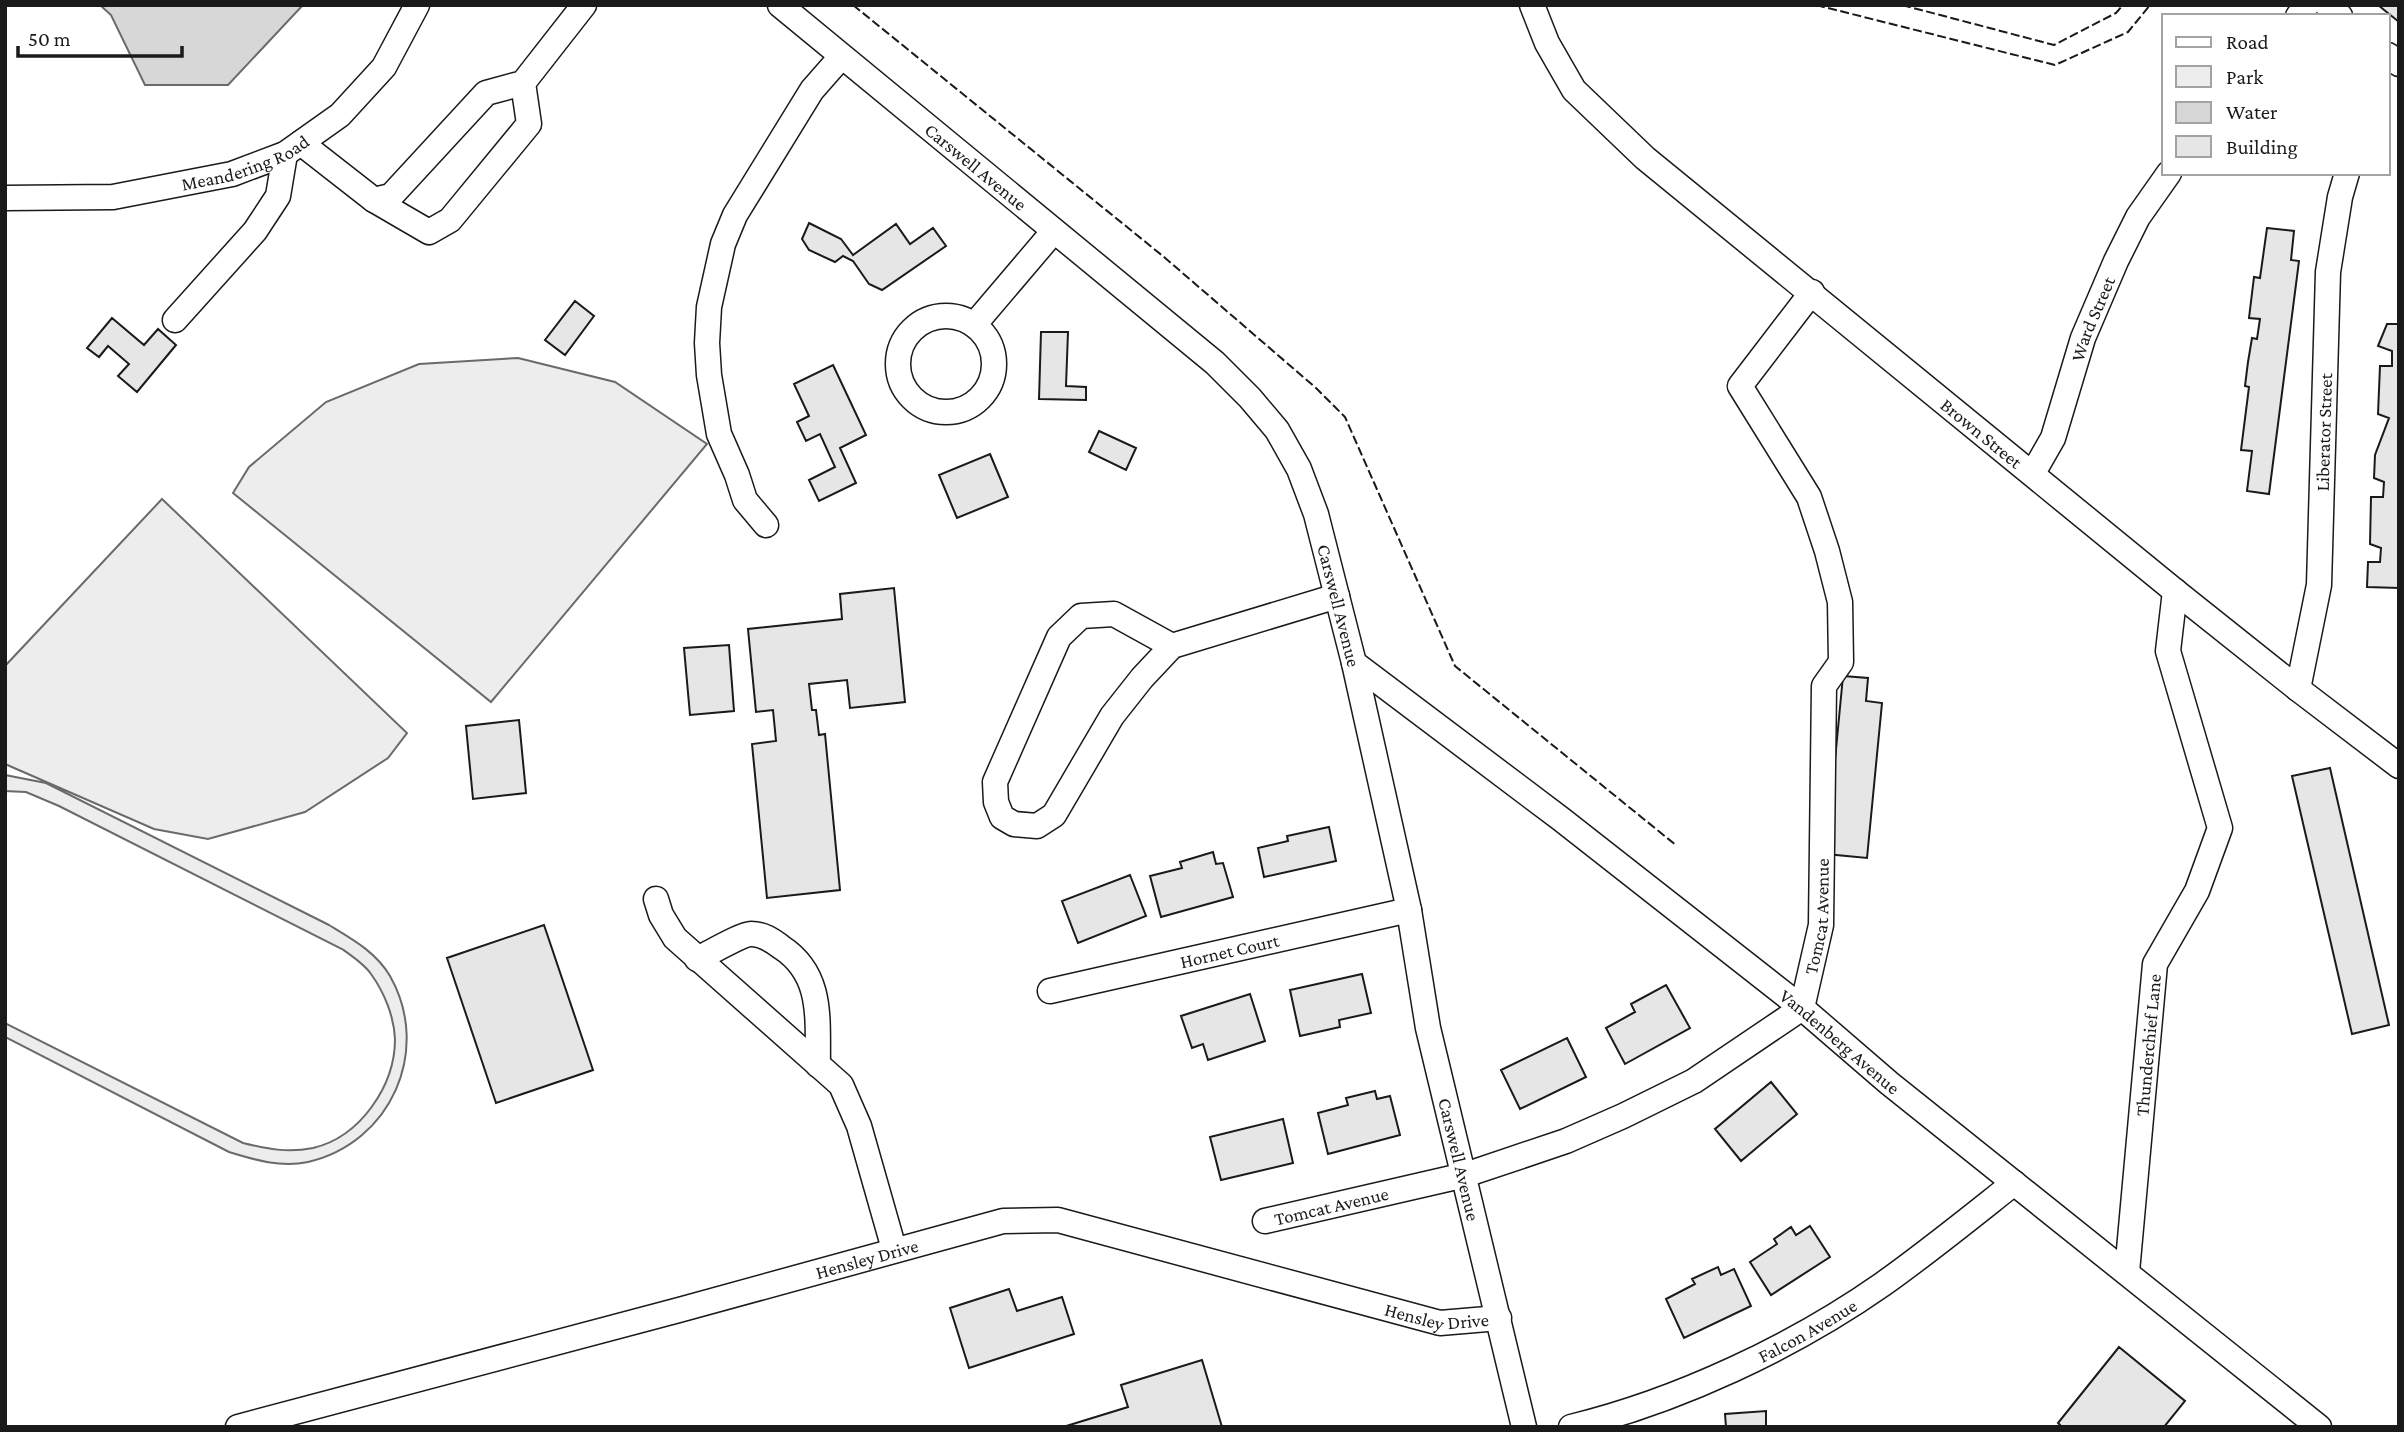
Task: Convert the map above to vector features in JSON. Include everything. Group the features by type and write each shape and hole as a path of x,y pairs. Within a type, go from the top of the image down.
{"street":[{"name":"Meandering Road","path":"5,198 113,197 232,174 293,149 340,115 384,67 417,5"},
{"path":"373,200 391,196 486,93 523,83 584,5"},
{"name":"Carswell Avenue","path":"780,5 1215,363 1277,430 1299,470 1316,514 1354,663 1409,910 1428,1028 1524,1427"},
{"name":"Brown Street","path":"1532,5 1547,43 1574,90 1645,158 2175,591 2399,766"},
{"path":"766,525 745,500 719,435 709,375 709,307 723,244 735,215 812,90 842,57"},
{"path":"175,320 255,231 278,196 293,149 429,232 450,220 529,124 523,83"},
{"name":"Ward Street","path":"2033,473 2053,438 2083,338 2116,261 2138,217 2168,175"},
{"name":"Liberator Street","path":"2298,689 2319,584 2328,272 2340,197 2346,175"},
{"path":"974,326 1054,232"},
{"name":"Tomcat Avenue","path":"1265,1221 1465,1175 1566,1141 1694,1081 1802,1008 1821,925 1824,686 1841,662 1840,601 1810,497 1740,386 1812,292"},
{"name":"Thunderchief Lane","path":"2127,1272 2155,964 2197,891 2220,828 2168,651 2175,591"},
{"path":"1172,646 1114,614 1081,616 1059,637 995,782 996,802 1002,817 1014,824 1037,826 1054,815 1112,716 1172,646 1337,596"},
{"name":"Vandenberg Avenue","path":"1354,663 1561,819 1802,1008 1889,1083 2319,1427"},
{"path":"656,900 661,915 675,938 841,1085 859,1126 894,1249"},
{"name":"Hornet Court","path":"1050,992 1409,910"},
{"path":"697,959 750,933 766,936 792,954 811,980 817,1005 818,1065"},
{"name":"Falcon Avenue","path":"1571,1427 1683,1391 1833,1317 1884,1283 2014,1183"},
{"name":"Hensley Drive","path":"238,1427 1003,1221 1058,1220 1440,1323 1499,1318"}],"green space":[{"path":"518,358 615,382 707,444 491,702 233,493 249,467 326,402 419,364"},
{"path":"162,499 407,733 388,758 305,812 208,839 154,829 5,764 5,666"},
{"path":"5,775 46,783 329,925 378,960 390,976 402,1004 407,1034 404,1062 396,1090 381,1114 362,1135 337,1152 308,1162 278,1164 249,1158 229,1152 5,1037 5,1023 243,1143 286,1150 313,1148 330,1142 360,1121 372,1107 389,1074 395,1039 390,1013 376,981 358,960 342,949 59,806 26,792 5,791"}],"water":[{"path":"100,5 303,5 228,85 145,85 111,15"}],"building":[{"path":"2378,5 2399,5 2399,22"},
{"path":"809,223 841,239 853,255 896,224 910,244 933,228 946,246 882,290 869,284 853,261 843,256 835,262 809,250 802,239"},
{"path":"2267,228 2294,231 2291,260 2299,261 2269,494 2247,491 2252,451 2241,450 2249,387 2245,386 2248,362 2252,338 2257,339 2260,319 2249,318 2254,277 2260,278"},
{"path":"575,301 594,316 565,355 545,340"},
{"path":"112,318 144,345 158,329 176,345 137,392 118,376 129,364 108,346 99,357 87,348"},
{"path":"2387,324 2399,324 2399,588 2367,587 2368,562 2380,562 2381,548 2370,544 2371,497 2383,497 2384,482 2374,478 2375,455 2389,418 2378,414 2380,366 2392,366 2392,351 2378,346"},
{"path":"1041,332 1068,332 1066,386 1086,387 1086,400 1039,399"},
{"path":"833,365 866,435 840,448 856,483 819,501 809,480 835,467 820,434 806,441 797,422 809,416 794,384"},
{"path":"1099,431 1136,448 1126,470 1089,452"},
{"path":"990,454 1008,497 957,518 939,475"},
{"path":"894,588 905,702 850,708 847,680 809,684 819,735 825,734 840,890 767,898 752,744 776,741 773,710 756,712 748,629 842,619 840,594"},
{"path":"729,645 734,711 690,715 684,648"},
{"path":"1843,676 1868,678 1866,701 1882,703 1867,858 1826,854"},
{"path":"519,720 526,793 473,799 466,726"},
{"path":"2330,768 2389,1025 2352,1034 2292,776"},
{"path":"1329,827 1336,861 1264,877 1258,848 1288,841 1287,836"},
{"path":"1213,852 1216,864 1223,863 1233,897 1161,917 1150,876 1182,868 1180,862"},
{"path":"1130,875 1146,916 1078,943 1062,901"},
{"path":"544,925 593,1070 496,1103 447,958"},
{"path":"1362,974 1371,1013 1339,1020 1340,1027 1300,1036 1290,990"},
{"path":"1666,985 1690,1028 1625,1064 1606,1028 1635,1012 1631,1004"},
{"path":"1250,994 1265,1041 1208,1060 1203,1044 1192,1048 1181,1016"},
{"path":"1567,1038 1586,1077 1520,1109 1501,1070"},
{"path":"1771,1082 1797,1114 1741,1161 1715,1129"},
{"path":"1375,1091 1377,1099 1390,1096 1400,1135 1328,1154 1318,1113 1348,1105 1346,1098"},
{"path":"1283,1119 1293,1163 1221,1180 1210,1137"},
{"path":"1810,1226 1830,1257 1771,1295 1750,1262 1777,1244 1774,1239 1791,1227 1796,1235"},
{"path":"1718,1267 1721,1275 1734,1269 1751,1306 1684,1338 1666,1299 1695,1284 1692,1279"},
{"path":"1009,1289 1017,1311 1062,1297 1074,1334 969,1368 950,1308"},
{"path":"2119,1347 2185,1401 2164,1427 2062,1427 2058,1423"},
{"path":"1202,1360 1222,1427 1063,1427 1128,1407 1121,1385"},
{"path":"1766,1411 1766,1427 1726,1427 1725,1414"}],"fence":[{"path":"853,5 1164,257 1316,388 1345,417 1455,666 1677,846"},
{"path":"1816,5 2055,65 2128,32 2150,5"},
{"path":"1902,5 2054,45 2116,13 2123,5"}]}
